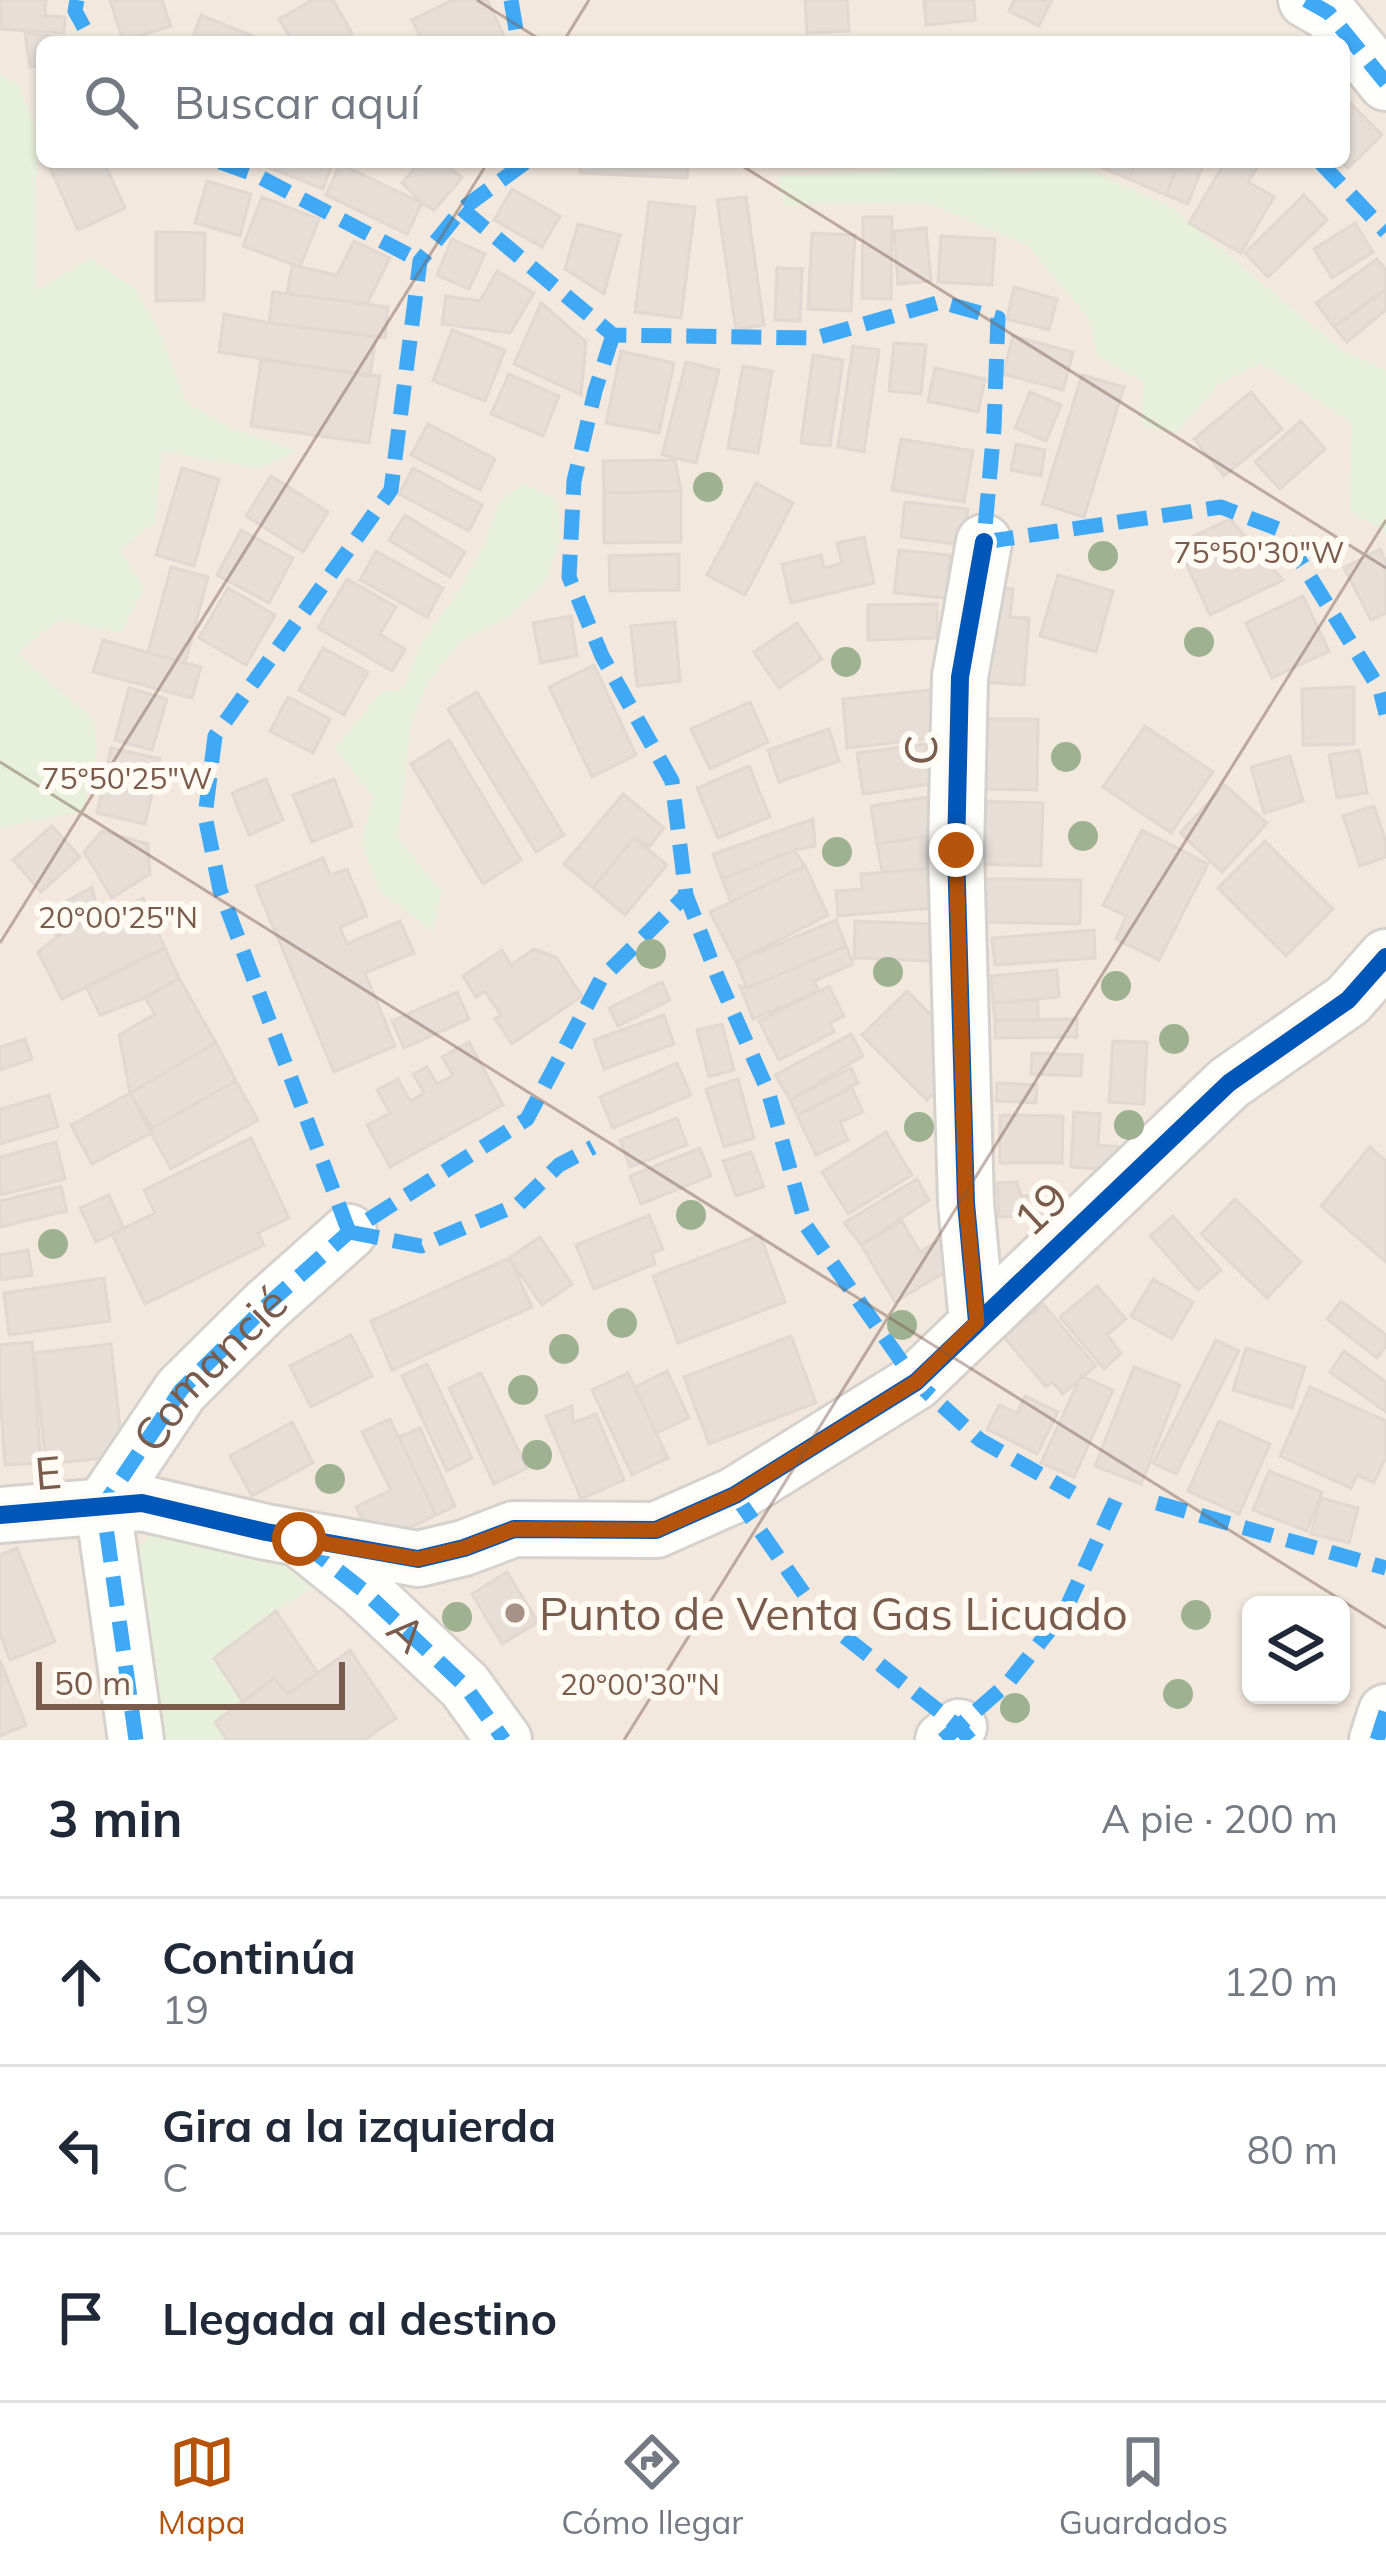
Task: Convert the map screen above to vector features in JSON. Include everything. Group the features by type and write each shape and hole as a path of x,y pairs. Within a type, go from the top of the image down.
{"street":[{"path":"1306,0 1329,13 1348,36"},
{"path":"1350,39 1386,83"},
{"name":"C","path":"977,1322 966,1203 956,850 960,676 985,542"},
{"name":"19","path":"104,1506 142,1503 299,1539 418,1559 514,1529 656,1530 735,1495 916,1382 1228,1083 1348,1000 1386,957"},
{"name":"Comancié","path":"104,1506 181,1390 349,1232"},
{"path":"104,1506 136,1740"},
{"name":"E","path":"0,1515 104,1506"},
{"name":"A","path":"299,1539 363,1590 465,1686 504,1740"},
{"path":"1377,1740 1386,1712"}],"shaded area":[{"path":"0,0 1386,0 1386,1740 0,1740"}],"green space":[{"path":"0,74 19,85 36,131 36,291 90,258 137,290 163,339 185,401 233,429 298,451 259,469 162,451 155,522 121,550 145,589 120,633 59,620 18,653 94,719 97,752 83,811 0,828"},
{"path":"893,168 1088,169 1171,207 1343,351 1386,370 1386,533 1350,511 1352,424 1261,363 1217,386 1176,434 1141,425 1144,383 1097,356 1089,319 1028,246 932,204 784,206 778,176"},
{"path":"523,483 558,500 560,538 547,580 509,617 461,642 429,681 411,724 398,838 442,892 433,931 381,893 361,845 373,798 335,748 381,692 403,690 422,642 461,588 486,540 499,503"},
{"path":"169,1532 268,1555 301,1575 312,1589 214,1657 243,1702 215,1722 227,1740 156,1740 139,1547 149,1536"}],"building":[{"path":"1,0 46,0 45,16 65,17 64,33 0,29"},
{"path":"110,0 162,0 171,26 121,36"},
{"path":"312,0 333,0 352,33 289,36 279,19"},
{"path":"453,0 487,0 504,36 420,36 412,20"},
{"path":"805,0 847,0 849,31 807,33"},
{"path":"924,0 974,0 975,20 926,25"},
{"path":"1014,0 1052,0 1039,26 1009,11"},
{"path":"201,15 253,36 193,36"},
{"path":"25,33 50,36 36,36 36,66 30,67"},
{"path":"1350,103 1382,135 1350,166"},
{"path":"50,168 107,168 125,208 78,230"},
{"path":"270,168 331,168 323,189"},
{"path":"338,168 348,168 422,203 407,234 326,195"},
{"path":"415,168 450,168 462,178 434,210 402,183"},
{"path":"580,168 688,168 687,178 580,173"},
{"path":"1103,168 1134,168 1129,179"},
{"path":"1134,168 1177,168 1166,195 1129,179"},
{"path":"1177,168 1202,168 1188,204 1166,195"},
{"path":"1221,168 1257,168 1248,182 1274,197 1241,253 1189,223"},
{"path":"207,181 251,194 240,236 195,223"},
{"path":"512,189 560,216 542,247 494,220"},
{"path":"1304,195 1327,220 1268,277 1245,253"},
{"path":"262,197 319,219 300,267 243,246"},
{"path":"746,197 764,325 736,330 717,200"},
{"path":"649,202 695,207 681,318 635,312"},
{"path":"863,217 892,217 891,299 862,298"},
{"path":"1355,223 1373,252 1332,278 1314,249"},
{"path":"578,224 620,235 604,294 565,269"},
{"path":"926,228 931,281 898,284 894,231"},
{"path":"156,232 205,233 204,300 156,301"},
{"path":"812,233 855,235 851,311 808,309"},
{"path":"941,236 995,239 992,285 938,282"},
{"path":"452,239 485,254 469,289 437,275"},
{"path":"354,241 390,258 367,304 287,294 292,265 337,275"},
{"path":"1377,259 1386,270 1386,289 1334,327 1316,303"},
{"path":"777,268 802,269 800,321 775,320"},
{"path":"497,271 534,293 510,333 442,324 446,296 480,301"},
{"path":"1014,287 1057,299 1049,330 1007,319"},
{"path":"1386,289 1386,310 1347,342 1334,327"},
{"path":"273,292 388,307 385,338 269,323"},
{"path":"541,303 586,342 581,395 514,364"},
{"path":"224,314 376,336 370,376 219,352"},
{"path":"452,330 505,350 485,401 433,381"},
{"path":"1013,336 1073,352 1063,390 1003,374"},
{"path":"894,343 926,345 921,394 889,391"},
{"path":"853,346 879,350 864,452 838,447"},
{"path":"621,351 674,363 659,433 606,423"},
{"path":"813,355 843,360 830,446 801,443"},
{"path":"261,360 380,376 369,443 251,426"},
{"path":"686,362 719,370 696,463 662,455"},
{"path":"743,366 772,371 758,453 728,448"},
{"path":"935,368 985,379 978,412 928,401"},
{"path":"509,374 559,396 543,436 491,414"},
{"path":"1082,375 1124,387 1084,517 1042,504"},
{"path":"1030,392 1061,405 1046,441 1015,428"},
{"path":"1251,392 1282,429 1224,476 1194,439"},
{"path":"1301,421 1325,449 1280,489 1255,462"},
{"path":"428,424 495,459 480,490 411,455"},
{"path":"901,439 973,451 964,502 892,490"},
{"path":"1016,444 1045,450 1041,476 1011,470"},
{"path":"675,460 681,491 604,493 603,461"},
{"path":"182,468 219,479 194,566 156,555"},
{"path":"413,468 482,505 469,531 399,494"},
{"path":"271,476 328,512 303,552 246,516"},
{"path":"756,483 793,503 745,595 707,575"},
{"path":"681,491 681,542 604,543 604,493"},
{"path":"905,502 968,509 963,545 901,537"},
{"path":"405,515 465,552 450,577 389,540"},
{"path":"1230,519 1283,580 1210,615 1177,544"},
{"path":"241,530 293,558 269,603 217,575"},
{"path":"864,537 874,583 791,603 782,564 821,555 824,568 842,563 837,543"},
{"path":"1380,549 1386,562 1386,613 1371,620 1344,568"},
{"path":"899,550 950,555 946,598 894,593"},
{"path":"376,551 443,588 427,617 360,580"},
{"path":"679,554 679,590 610,591 609,556"},
{"path":"171,567 208,577 185,663 148,652"},
{"path":"1058,575 1113,591 1096,652 1040,636"},
{"path":"347,579 396,607 380,634 405,649 392,671 318,628"},
{"path":"987,587 1013,589 1010,617 1029,618 1024,685 980,682"},
{"path":"228,588 275,615 246,665 199,638"},
{"path":"1303,596 1329,651 1272,678 1246,623"},
{"path":"937,604 937,638 868,640 868,605"},
{"path":"571,616 577,656 541,663 533,623"},
{"path":"675,622 680,681 637,686 631,626"},
{"path":"797,623 822,659 779,688 754,652"},
{"path":"103,640 201,667 192,698 93,672"},
{"path":"323,648 368,672 344,715 299,690"},
{"path":"594,665 636,755 592,777 549,687"},
{"path":"1354,687 1354,744 1303,745 1302,689"},
{"path":"129,688 167,699 152,750 115,740"},
{"path":"930,690 935,738 847,748 843,699"},
{"path":"477,692 564,835 536,852 448,709"},
{"path":"288,697 330,719 313,753 270,731"},
{"path":"750,702 768,742 710,769 691,729"},
{"path":"983,719 1038,719 1037,790 982,789"},
{"path":"1145,726 1213,772 1171,833 1103,787"},
{"path":"829,729 839,761 779,782 768,750"},
{"path":"449,740 521,860 483,884 411,764"},
{"path":"926,744 931,784 863,794 857,753"},
{"path":"111,748 160,759 145,824 97,813"},
{"path":"1359,750 1367,793 1337,798 1329,755"},
{"path":"1290,756 1303,801 1264,813 1251,767"},
{"path":"749,766 770,817 718,838 697,788"},
{"path":"266,779 283,820 249,835 232,793"},
{"path":"334,779 352,826 312,842 293,795"},
{"path":"1225,785 1267,823 1222,872 1180,833"},
{"path":"623,794 664,828 650,846 634,838 593,888 564,864"},
{"path":"928,797 934,835 877,844 871,806"},
{"path":"982,801 1043,803 1041,866 979,864"},
{"path":"1374,806 1386,857 1360,866 1343,816"},
{"path":"813,819 815,846 722,879 713,854"},
{"path":"52,826 80,857 41,892 13,860"},
{"path":"1142,830 1208,864 1159,960 1116,939 1126,916 1103,905"},
{"path":"102,831 148,844 150,874 112,898 84,852"},
{"path":"934,835 931,869 882,872 877,844"},
{"path":"634,838 667,865 625,915 593,888"},
{"path":"1265,841 1333,909 1286,956 1218,888"},
{"path":"794,850 805,866 731,902 722,879"},
{"path":"323,858 330,875 347,869 367,916 340,927 347,944 400,921 414,953 365,973 395,1046 334,1072 256,886"},
{"path":"805,866 828,915 736,962 710,912"},
{"path":"931,869 934,908 838,916 836,891 862,889 861,874"},
{"path":"982,879 1081,880 1080,924 980,922"},
{"path":"92,887 98,913 57,937 44,914"},
{"path":"143,898 165,948 62,999 38,952 57,937"},
{"path":"836,920 846,946 747,988 736,962"},
{"path":"855,921 935,924 933,961 854,958"},
{"path":"1094,930 1095,958 995,965 992,938"},
{"path":"846,946 853,964 814,981 819,991 753,1019 740,986 747,988"},
{"path":"165,948 179,978 145,998 100,1015 86,986"},
{"path":"534,949 556,957 582,996 512,1044 495,1019 501,1015 485,992 476,997 463,976 502,950 511,965"},
{"path":"1057,970 1059,997 993,1003 991,976"},
{"path":"179,978 216,1043 130,1093 119,1035 155,1014 145,998"},
{"path":"662,982 670,1000 618,1026 609,1008"},
{"path":"829,986 844,1016 830,1023 834,1032 779,1060 759,1021"},
{"path":"907,991 957,1041 934,1064 948,1078 927,1100 862,1035"},
{"path":"457,992 469,1019 404,1048 392,1021"},
{"path":"1038,1000 1038,1020 995,1020 993,1003"},
{"path":"664,1015 674,1044 604,1069 594,1040"},
{"path":"1077,1019 1077,1037 995,1038 995,1020"},
{"path":"722,1024 734,1070 709,1077 697,1030"},
{"path":"851,1034 863,1056 790,1100 775,1075"},
{"path":"25,1039 32,1059 0,1070 0,1047"},
{"path":"1113,1041 1147,1042 1144,1104 1109,1102"},
{"path":"469,1042 503,1105 390,1167 367,1125 390,1113 377,1090 398,1079 410,1101 424,1093 413,1074 427,1067 437,1084 453,1075 442,1057"},
{"path":"216,1043 236,1081 152,1128 130,1093"},
{"path":"1032,1053 1082,1055 1081,1076 1031,1074"},
{"path":"677,1063 691,1095 613,1128 600,1097"},
{"path":"851,1068 858,1083 797,1115 790,1100"},
{"path":"738,1079 754,1138 724,1147 706,1089"},
{"path":"236,1081 258,1120 171,1169 152,1128"},
{"path":"997,1083 1037,1085 1036,1103 996,1101"},
{"path":"852,1088 863,1112 840,1122 848,1140 816,1155 797,1115"},
{"path":"130,1093 151,1133 92,1164 71,1125"},
{"path":"49,1095 58,1127 0,1144 0,1109"},
{"path":"1074,1112 1100,1114 1098,1145 1121,1147 1120,1170 1071,1167"},
{"path":"1000,1115 1063,1116 1062,1163 1000,1163"},
{"path":"677,1118 687,1145 630,1167 620,1140"},
{"path":"886,1132 912,1175 848,1214 822,1172"},
{"path":"251,1138 289,1218 258,1233 264,1245 145,1304 112,1234 155,1213 144,1190"},
{"path":"56,1142 65,1179 0,1195 0,1157"},
{"path":"1370,1147 1386,1161 1386,1262 1321,1206"},
{"path":"700,1148 711,1176 641,1204 630,1176"},
{"path":"751,1152 764,1187 736,1196 723,1161"},
{"path":"917,1179 929,1200 861,1245 844,1223"},
{"path":"1017,1182 1021,1196 1050,1195 1051,1214 999,1217 997,1183"},
{"path":"61,1186 67,1211 0,1227 0,1201"},
{"path":"109,1195 124,1229 96,1242 80,1208"},
{"path":"1235,1199 1301,1262 1267,1298 1201,1234"},
{"path":"649,1215 663,1249 652,1253 655,1264 594,1289 576,1245"},
{"path":"1173,1216 1221,1270 1198,1290 1150,1236"},
{"path":"902,1221 920,1252 939,1240 955,1266 895,1302 861,1245"},
{"path":"760,1235 785,1302 678,1343 653,1276"},
{"path":"540,1237 572,1284 542,1305 509,1258"},
{"path":"28,1250 32,1275 0,1280 0,1255"},
{"path":"509,1258 532,1307 392,1370 371,1321"},
{"path":"104,1278 110,1321 9,1335 4,1293"},
{"path":"1153,1279 1193,1302 1172,1339 1131,1316"},
{"path":"1097,1286 1126,1319 1107,1335 1121,1353 1104,1369 1060,1317"},
{"path":"1341,1301 1386,1335 1386,1346 1377,1358 1327,1319"},
{"path":"1043,1304 1096,1366 1063,1394 1052,1382 1046,1387 1004,1337"},
{"path":"351,1335 372,1376 311,1407 290,1366"},
{"path":"791,1336 816,1403 709,1444 684,1377"},
{"path":"1216,1340 1239,1351 1176,1474 1153,1463"},
{"path":"32,1342 41,1463 5,1465 0,1345"},
{"path":"111,1344 123,1456 46,1464 34,1353"},
{"path":"1246,1348 1305,1367 1292,1408 1233,1390"},
{"path":"1344,1351 1386,1382 1386,1412 1330,1372"},
{"path":"427,1364 472,1458 447,1471 402,1376"},
{"path":"1134,1367 1180,1385 1141,1484 1095,1466"},
{"path":"667,1371 689,1418 656,1433 635,1387"},
{"path":"481,1373 527,1468 494,1484 449,1388"},
{"path":"628,1373 668,1458 632,1475 592,1390"},
{"path":"1081,1376 1113,1390 1074,1477 1041,1463"},
{"path":"1310,1387 1386,1421 1386,1457 1374,1483 1357,1475 1351,1488 1280,1456"},
{"path":"1025,1396 1058,1412 1037,1454 987,1429 999,1405 1017,1413"},
{"path":"572,1406 573,1423 596,1414 624,1480 581,1499 546,1416"},
{"path":"390,1419 436,1515 375,1545 356,1507 391,1490 362,1432"},
{"path":"1219,1421 1270,1444 1239,1514 1188,1491"},
{"path":"292,1422 313,1463 252,1496 230,1456"},
{"path":"420,1428 455,1506 436,1515 399,1437"},
{"path":"1269,1471 1322,1492 1307,1531 1253,1510"},
{"path":"1321,1498 1358,1508 1349,1543 1311,1534"},
{"path":"17,1548 55,1642 10,1660 0,1634 0,1555"},
{"path":"507,1572 538,1622 502,1644 472,1594"},
{"path":"276,1611 318,1673 288,1694 274,1678 243,1702 214,1658"},
{"path":"350,1650 396,1718 364,1740 227,1740 215,1722 274,1678 288,1694"},
{"path":"0,1660 26,1725 0,1736"}],"marked path":[{"path":"77,0 75,11 89,36"},
{"path":"511,0 517,36"},
{"path":"1306,0 1329,13 1348,36"},
{"path":"1350,39 1386,83"},
{"path":"237,168 420,261"},
{"path":"349,1232 220,890 205,816 215,736 391,490 420,261 462,209 518,168"},
{"path":"1326,168 1386,232"},
{"path":"462,209 613,335 816,338 941,302 998,318 983,550"},
{"path":"613,335 574,481 569,577 602,656 672,781 686,895 768,1091 806,1226 916,1382 980,1440 1073,1493"},
{"path":"984,542 1221,507 1281,530 1380,690 1386,714"},
{"path":"136,1740 103,1506 181,1390 267,1305 349,1232 527,1119 601,979 686,895"},
{"path":"349,1232 421,1246 519,1204 559,1165 593,1147"},
{"path":"735,1495 821,1618 970,1740"},
{"path":"943,1740 1008,1683 1065,1611 1117,1497"},
{"path":"1157,1503 1386,1568"},
{"path":"303,1543 363,1590 465,1686 504,1740"},
{"path":"1377,1740 1386,1712"}],"cycle path":[{"path":"977,1322 966,1203 956,851 960,677 984,542"},
{"path":"0,1515 142,1503 266,1532 418,1559 514,1529 656,1530 735,1495 916,1382 1229,1083 1348,1000 1386,957"}],"place":[{"name":"Punto de Venta Gas Licuado","path":"515,1613"}],"route":[{"path":"299,1539 418,1559 514,1529 656,1530 735,1495 916,1382 977,1322 966,1203 956,850"}]}
